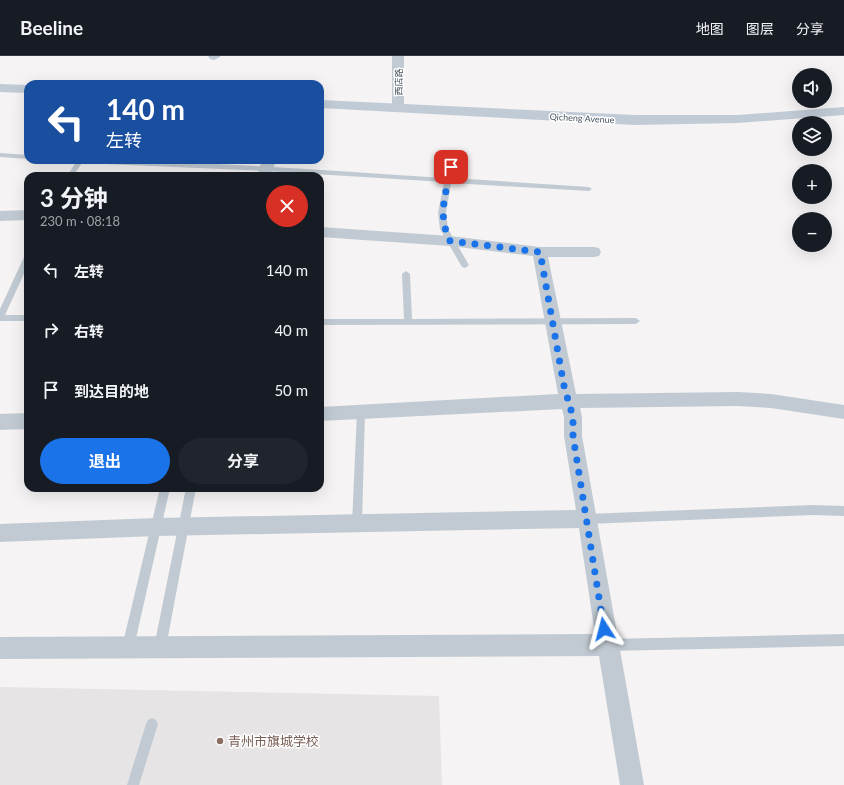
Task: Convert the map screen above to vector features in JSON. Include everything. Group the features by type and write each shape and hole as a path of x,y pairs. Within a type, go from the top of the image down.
{"main road":[{"path":"0,88 24,89"},
{"path":"0,97 24,98"},
{"name":"Qicheng Avenue","path":"324,104 398,107 574,118 678,120 738,119 844,111"},
{"name":"Qicheng Avenue","path":"324,113 604,130 714,129 792,124"},
{"path":"832,121 844,120"}],"street":[{"name":"西店路","path":"398,56 398,107"},
{"path":"0,216 24,215"},
{"path":"324,232 450,241 540,252 594,252"},
{"path":"540,252 564,386 573,417 573,436 607,645 632,785"},
{"path":"324,414 569,401 738,399 771,401 844,412"},
{"path":"0,422 24,421"},
{"path":"0,533 156,528 587,519"},
{"path":"0,648 607,645"}],"lane":[{"path":"0,154 24,157"},
{"path":"453,154 442,214 444,229 465,265"},
{"path":"160,164 266,168 322,172"},
{"path":"324,172 589,189"},
{"path":"24,266 0,317 24,318"},
{"path":"406,274 408,322"},
{"path":"324,322 636,320"},
{"path":"357,524 361,412"},
{"path":"128,648 164,492"},
{"path":"160,648 190,492"},
{"path":"587,519 813,510 844,511"},
{"path":"607,645 844,640"},
{"path":"133,785 152,724"}],"shaded area":[{"name":"青州市旗城学校","path":"0,687 439,696 442,785 0,785"}],"place":[{"name":"青州市旗城学校","path":"220,741"}],"route":[{"path":"451,167 442,214 444,229 450,241 540,252 564,386 573,417 573,436 604,629"}]}
